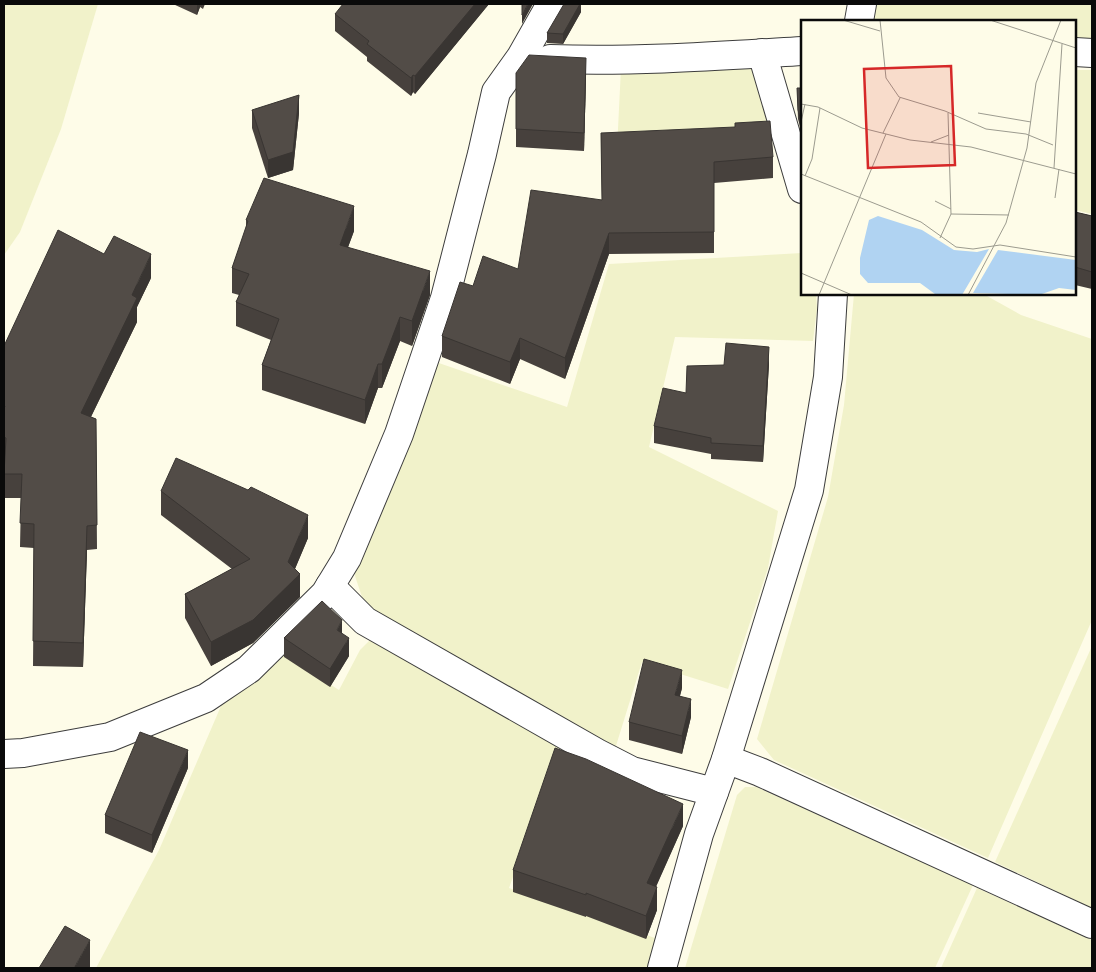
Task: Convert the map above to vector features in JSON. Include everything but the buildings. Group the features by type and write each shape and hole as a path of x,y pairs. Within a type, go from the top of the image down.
{"street":[{"path":"4,754 23,754 110,737 206,698 249,669 325,594 347,558 399,434 445,298 496,92 521,57 551,4"},
{"path":"859,20 862,4"},
{"path":"521,57 598,60 672,59 801,51"},
{"path":"1076,52 1092,53"},
{"path":"762,53 801,186"},
{"path":"662,968 699,834 726,759 809,490 828,377 833,295"},
{"path":"330,586 365,620 597,753 632,771 714,792"},
{"path":"726,759 760,772 1092,924"}],"green space":[{"path":"4,4 98,4 61,129 20,232 4,255"},
{"path":"875,4 1092,4 1092,38 1076,38 1076,20 871,19"},
{"path":"758,65 773,133 734,135 617,149 621,68"},
{"path":"1076,70 1092,70 1092,214 1076,210"},
{"path":"801,253 801,295 816,295 817,308 813,341 675,337 649,447 778,511 768,568 728,689 642,662 615,749 378,619 363,600 355,576 354,565 433,361 567,407 609,264"},
{"path":"854,295 987,296 1021,315 1092,339 1092,620 988,858 774,760 757,739 828,497 844,405"},
{"path":"378,640 560,747 509,888 655,938 649,968 96,968 159,850 221,706 276,650 339,690 360,650 369,641"},
{"path":"1092,646 1092,908 995,862"},
{"path":"745,787 756,787 973,885 935,968 685,968 737,795"},
{"path":"977,888 1092,940 1092,968 941,968"}]}
